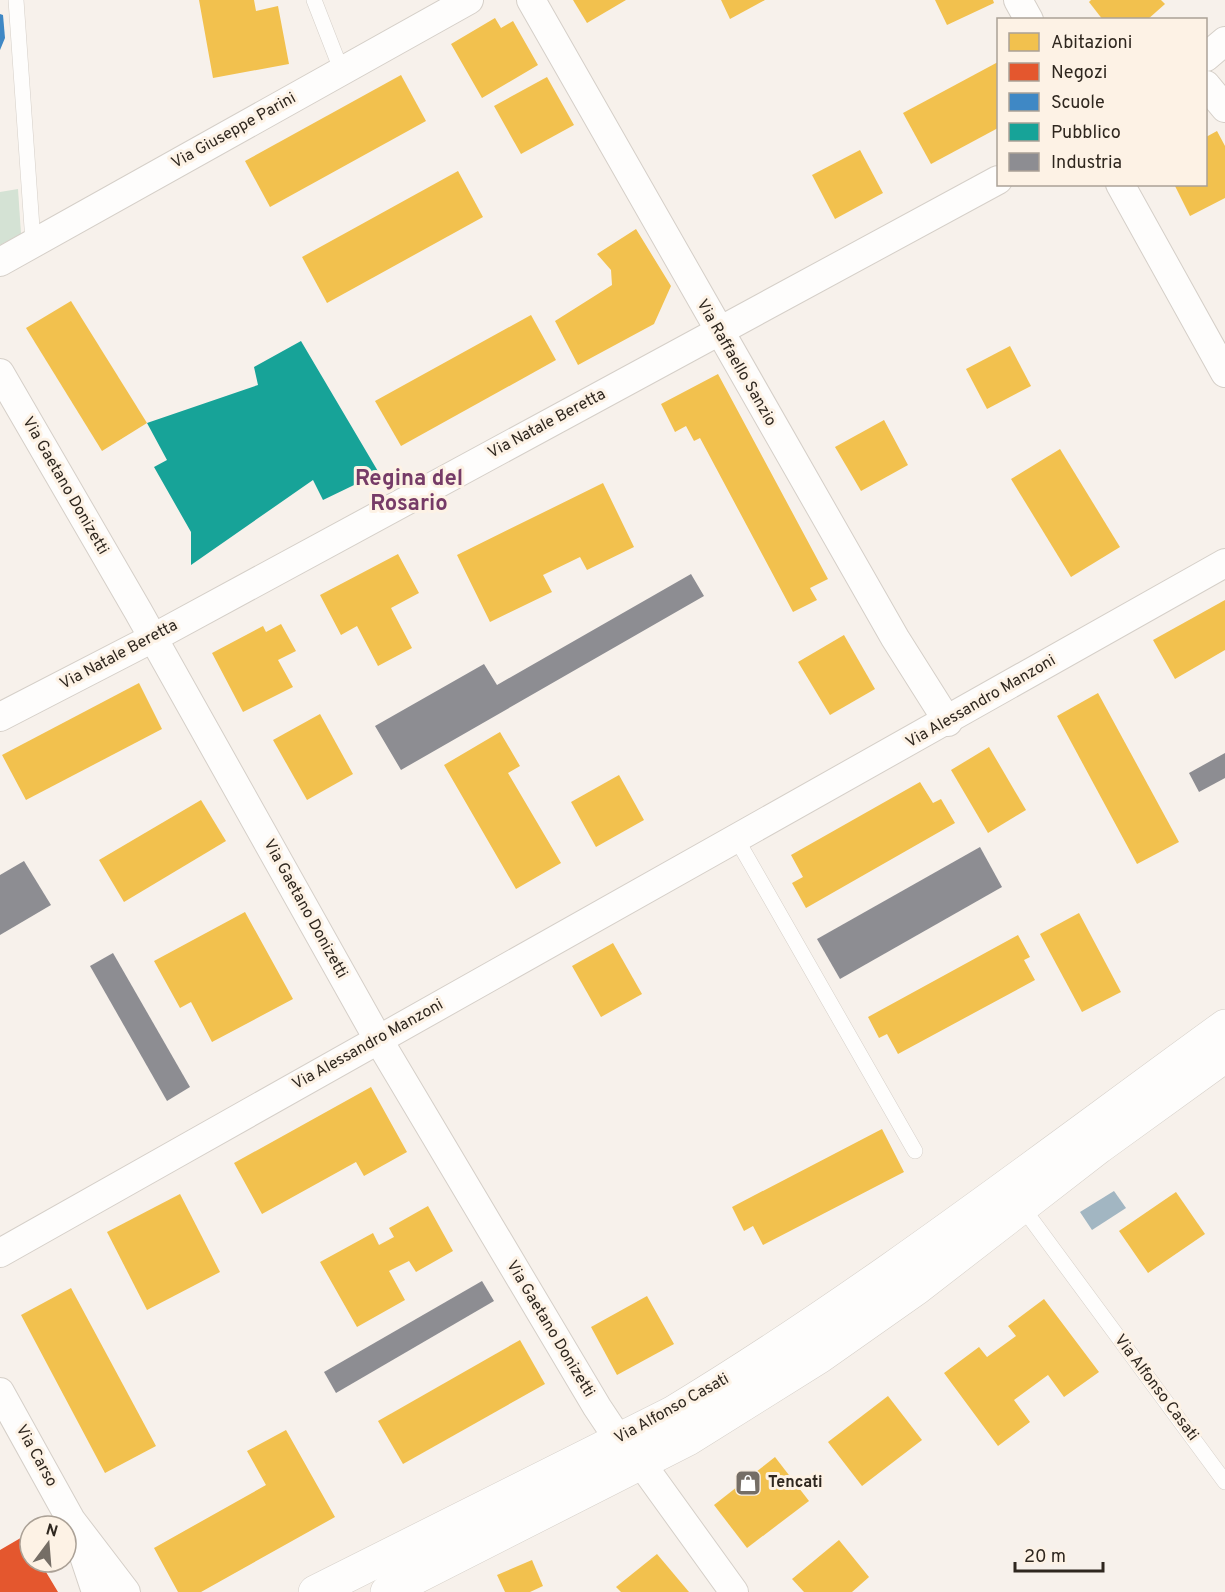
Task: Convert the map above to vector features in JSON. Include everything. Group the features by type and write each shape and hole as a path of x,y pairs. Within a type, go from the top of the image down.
{"main road":[{"name":"Via Alfonso Casati","path":"408,1588 688,1439 819,1357 917,1288 1014,1197 1225,1026"},
{"name":"Via Alfonso Casati","path":"315,1592 672,1413 1014,1197 1099,1147 1225,1056"}],"street":[{"name":"Via Giuseppe Parini","path":"0,262 469,0"},
{"name":"Via Raffaello Sanzio","path":"531,0 895,639 948,722"},
{"path":"1018,0 1028,18"},
{"path":"1207,56 1225,41"},
{"path":"1207,86 1225,108"},
{"name":"Via Natale Beretta","path":"0,717 153,638 997,181"},
{"path":"1121,186 1225,373"},
{"name":"Via Gaetano Donizetti","path":"0,373 153,638 378,1039 597,1407 619,1440 641,1463 734,1592"},
{"name":"Via Alessandro Manzoni","path":"0,1253 736,838 948,722 1225,563"},
{"name":"Via Carso","path":"0,1392 68,1514"},
{"name":"Via Carso","path":"78,1529 126,1592"},
{"name":"Via Carso","path":"78,1540 96,1592"},
{"path":"396,1552 408,1588"}],"lane":[{"path":"16,0 33,242"},
{"path":"314,0 342,72"},
{"path":"736,838 915,1151"},
{"name":"Via Alfonso Casati","path":"1014,1197 1225,1482"}],"green space":[{"path":"18,189 21,234 0,245 0,192"}],"water":[{"path":"1114,1191 1126,1208 1092,1230 1080,1212"}],"building: Abitazioni":[{"path":"199,0 254,0 256,11 278,6 289,64 213,78"},
{"path":"573,0 626,0 587,23"},
{"path":"721,0 765,0 730,19"},
{"path":"935,0 993,0 994,3 947,25"},
{"path":"1091,0 1161,0 1165,4 1149,18 1101,18 1089,2"},
{"path":"495,18 501,28 513,21 538,65 482,98 451,44"},
{"path":"997,63 997,129 931,164 903,113"},
{"path":"401,75 426,121 270,207 245,161"},
{"path":"547,77 574,125 521,154 494,106"},
{"path":"1217,131 1225,146 1225,198 1190,216 1175,186 1207,186 1207,136"},
{"path":"860,150 883,193 835,219 812,175"},
{"path":"458,171 483,217 327,303 302,257"},
{"path":"636,229 671,286 654,324 578,365 555,321 612,285 611,270 597,254"},
{"path":"71,301 147,423 102,451 26,328"},
{"path":"531,315 556,360 401,446 375,401"},
{"path":"1010,346 1031,386 987,409 966,369"},
{"path":"718,374 828,579 810,588 817,600 793,612 700,438 694,441 686,426 675,432 661,404"},
{"path":"884,420 908,465 861,491 835,447"},
{"path":"1060,449 1120,547 1071,577 1011,479"},
{"path":"603,483 634,547 587,570 580,557 543,575 552,592 490,622 457,555"},
{"path":"398,554 419,593 391,608 412,648 378,666 357,626 341,635 320,595"},
{"path":"1225,600 1225,650 1175,679 1153,640"},
{"path":"281,624 296,651 278,660 293,687 243,712 212,653 263,626 266,632"},
{"path":"844,635 875,689 830,715 798,662"},
{"path":"139,683 162,729 26,800 2,755"},
{"path":"1098,693 1179,842 1137,864 1057,716"},
{"path":"320,714 353,774 307,800 273,740"},
{"path":"500,732 520,766 508,773 561,863 516,889 444,765"},
{"path":"989,747 1026,810 988,833 951,770"},
{"path":"619,775 644,820 596,847 571,802"},
{"path":"920,782 933,803 941,799 955,823 806,908 792,883 803,877 791,855"},
{"path":"201,800 226,841 124,902 99,860"},
{"path":"245,912 293,999 212,1042 191,1002 180,1008 154,961"},
{"path":"1079,913 1121,992 1082,1012 1040,934"},
{"path":"1018,935 1030,957 1024,960 1035,980 898,1054 887,1034 879,1038 868,1017"},
{"path":"613,943 642,994 601,1017 572,966"},
{"path":"371,1087 407,1152 364,1176 356,1162 262,1214 234,1163"},
{"path":"882,1129 904,1172 763,1245 753,1226 744,1231 732,1207"},
{"path":"1176,1192 1205,1234 1148,1273 1119,1231"},
{"path":"180,1194 220,1272 147,1310 107,1232"},
{"path":"428,1206 453,1251 416,1272 409,1261 389,1271 405,1300 357,1327 320,1262 373,1233 379,1245 394,1237 389,1228"},
{"path":"71,1288 156,1446 105,1473 21,1315"},
{"path":"647,1296 674,1344 617,1375 591,1327"},
{"path":"1044,1299 1099,1372 1064,1397 1048,1375 1014,1400 1030,1422 998,1446 944,1373 979,1347 987,1357 1016,1336 1008,1326"},
{"path":"520,1340 545,1384 403,1464 378,1421"},
{"path":"888,1396 922,1440 862,1486 828,1442"},
{"path":"286,1430 335,1517 201,1592 178,1592 154,1548 266,1485 247,1451"},
{"path":"775,1457 809,1501 747,1548 714,1505"},
{"path":"839,1540 869,1577 852,1592 804,1592 792,1579"},
{"path":"657,1554 689,1592 621,1592 616,1587"},
{"path":"532,1560 543,1586 530,1592 505,1592 497,1575"}],"building: Negozi":[{"path":"18,1540 18,1574 47,1574 58,1592 0,1592 0,1550"}],"building: Scuole":[{"path":"0,14 3,15 5,38 0,50"}],"building: Pubblico":[{"path":"301,341 379,473 323,500 313,480 191,565 191,532 154,467 167,460 147,423 258,385 254,367"}],"building: Industria":[{"path":"691,574 704,596 401,770 375,726 484,664 497,685"},
{"path":"1225,753 1225,778 1199,792 1189,773"},
{"path":"980,847 1002,887 840,979 817,939"},
{"path":"24,861 51,905 0,935 0,875"},
{"path":"113,953 190,1087 167,1101 90,966"},
{"path":"482,1281 494,1301 336,1393 324,1372"}],"place":[{"name":"Tencati","path":"748,1483"}],"district":[{"name":"Regina del Rosario","path":"409,492"}]}
